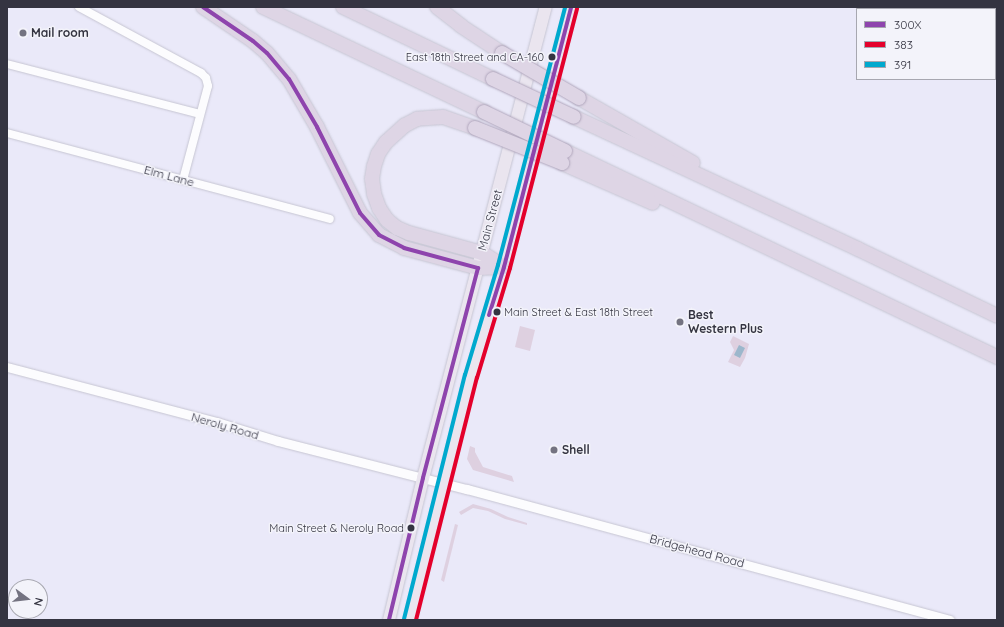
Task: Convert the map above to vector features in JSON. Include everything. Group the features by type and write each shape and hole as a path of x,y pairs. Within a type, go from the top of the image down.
{"highway":[{"path":"203,7 254,41 289,79 314,121 356,207 367,224 379,235 404,248 478,268 504,266"},
{"path":"262,7 484,112 563,157 789,258 997,357"},
{"path":"343,7 997,316"},
{"path":"437,7 461,26 502,53 579,98 698,166 836,231 858,249"},
{"path":"504,266 482,253 409,233 397,228 387,220 379,208 374,194 372,180 378,154 390,137 405,125 417,119 442,117 563,157"}],"main road":[{"name":"Main Street","path":"389,620 423,478 546,7"},
{"name":"Main Street","path":"410,620 443,483 471,376 504,266 571,7"}],"street":[{"path":"79,7 201,73 206,78 208,86 183,180"},
{"path":"7,64 200,114"},
{"name":"Elm Lane","path":"7,133 330,219"},
{"name":"Neroly Road","path":"7,367 217,422 278,441 443,483"},
{"name":"Bridgehead Road","path":"443,483 950,620"}],"shaded area":[{"path":"520,326 535,330 530,351 515,347"},
{"path":"733,336 749,344 745,358 740,367 728,362 734,350 730,342"},
{"path":"470,446 475,448 475,452 483,467 512,476 514,482 473,470 467,459"},
{"path":"473,504 491,509 508,517 527,523 527,525 505,519 488,511 473,508 461,515 459,512"},
{"path":"455,524 458,525 444,582 441,580"}],"water":[{"path":"739,345 745,348 740,358 734,355"}],"transit line":[{"name":"300X","path":"203,7 253,41 267,53 289,79 317,127 360,213 379,235 404,248 478,268 423,478 389,620"},
{"name":"391","path":"404,619 465,375 498,265 565,7"},
{"name":"300X","path":"489,315 504,267 571,7"},
{"name":"383","path":"416,620 477,378 510,268 577,8"}],"place":[{"name":"Mail room","path":"23,33"},
{"name":"East 18th Street and CA-160","path":"552,57"},
{"name":"Main Street & East 18th Street","path":"497,312"},
{"name":"Best Western Plus","path":"680,322"},
{"name":"Shell","path":"554,450"},
{"name":"Main Street & Neroly Road","path":"411,528"}]}
